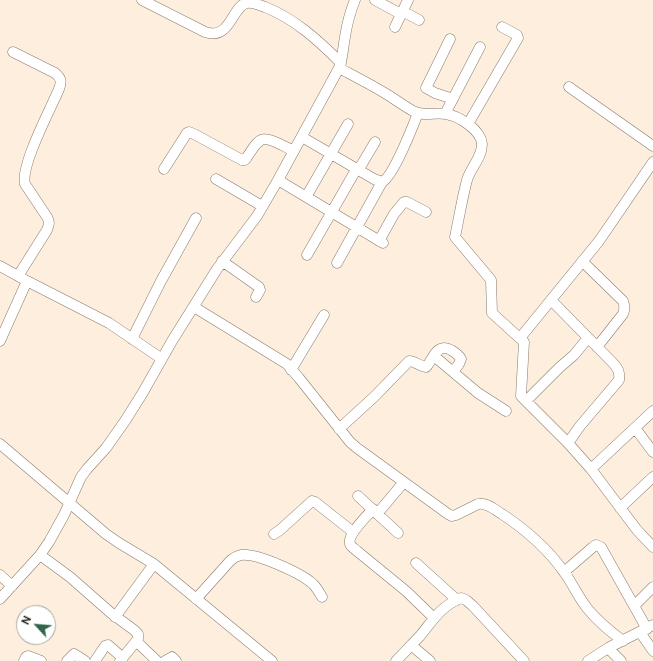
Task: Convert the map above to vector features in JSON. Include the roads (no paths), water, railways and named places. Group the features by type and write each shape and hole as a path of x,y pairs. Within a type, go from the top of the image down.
{"street":[{"path":"142,0 205,32 213,34 220,32 225,28 243,4 249,2 254,3 282,15 299,26 317,40 340,66 409,109 425,115 445,114 460,119 468,124 478,134 481,139 481,151 479,158 467,180 455,237 491,280 492,313 524,342 521,396 568,443 591,469 637,530 653,547"},
{"path":"0,599 40,555 55,533 87,469 106,448 118,431 222,261 248,228 278,180 340,66 347,24 355,0"},
{"path":"375,0 399,13 404,12 419,20"},
{"path":"395,27 408,0"},
{"path":"468,124 518,38 517,35 502,27"},
{"path":"450,39 426,88 435,93 453,99"},
{"path":"445,114 480,47"},
{"path":"13,52 55,73 60,77 61,81 59,89 31,153 24,179 25,184 47,217 49,226 18,276"},
{"path":"569,87 653,146"},
{"path":"337,263 382,182 387,179 418,113"},
{"path":"306,197 348,124"},
{"path":"164,169 189,132 242,160 247,158 259,140 263,139 270,140 294,151"},
{"path":"302,137 382,182"},
{"path":"307,255 331,212 375,142"},
{"path":"520,338 599,241 653,162"},
{"path":"216,179 262,206"},
{"path":"278,180 381,242 394,214 405,202 426,212"},
{"path":"132,339 160,281 196,218"},
{"path":"222,261 259,287 260,290 256,297"},
{"path":"582,261 623,301 625,305 623,314 598,347"},
{"path":"0,266 109,323 162,359"},
{"path":"0,342 27,281"},
{"path":"551,300 617,367 620,376 619,380 580,426 568,443"},
{"path":"194,306 282,361 350,442 450,515 455,516 482,503 491,507 521,528 552,557 564,572 586,608 598,621 623,641"},
{"path":"291,370 324,315"},
{"path":"526,401 574,355 588,338"},
{"path":"339,429 375,396 407,361 411,360 420,366 426,367 438,350 443,348 458,354 461,359 461,362 453,372"},
{"path":"434,356 478,393 506,411"},
{"path":"591,469 653,411"},
{"path":"635,428 653,452"},
{"path":"0,444 106,534 154,564 272,661"},
{"path":"620,508 653,477"},
{"path":"404,482 353,532 350,544 406,591 434,618"},
{"path":"358,496 398,533"},
{"path":"274,534 312,501 353,532"},
{"path":"564,572 593,547 596,545 601,547 646,629 653,651"},
{"path":"40,555 70,577 115,617 138,634 136,641 122,659 108,645 105,646 95,661"},
{"path":"196,599 230,561 235,557 242,555 260,558 298,574 312,583 322,597"},
{"path":"416,563 457,600"},
{"path":"115,617 154,564"},
{"path":"0,575 12,586"},
{"path":"634,606 653,587"},
{"path":"396,661 443,608 457,600 464,598 524,661"},
{"path":"588,661 608,648 646,629"},
{"path":"136,641 157,661"},
{"path":"411,645 430,661"},
{"path":"608,648 621,661"},
{"path":"67,661 74,654 85,661"},
{"path":"24,661 28,656 41,661"},
{"path":"165,661 172,656 176,661"}]}
